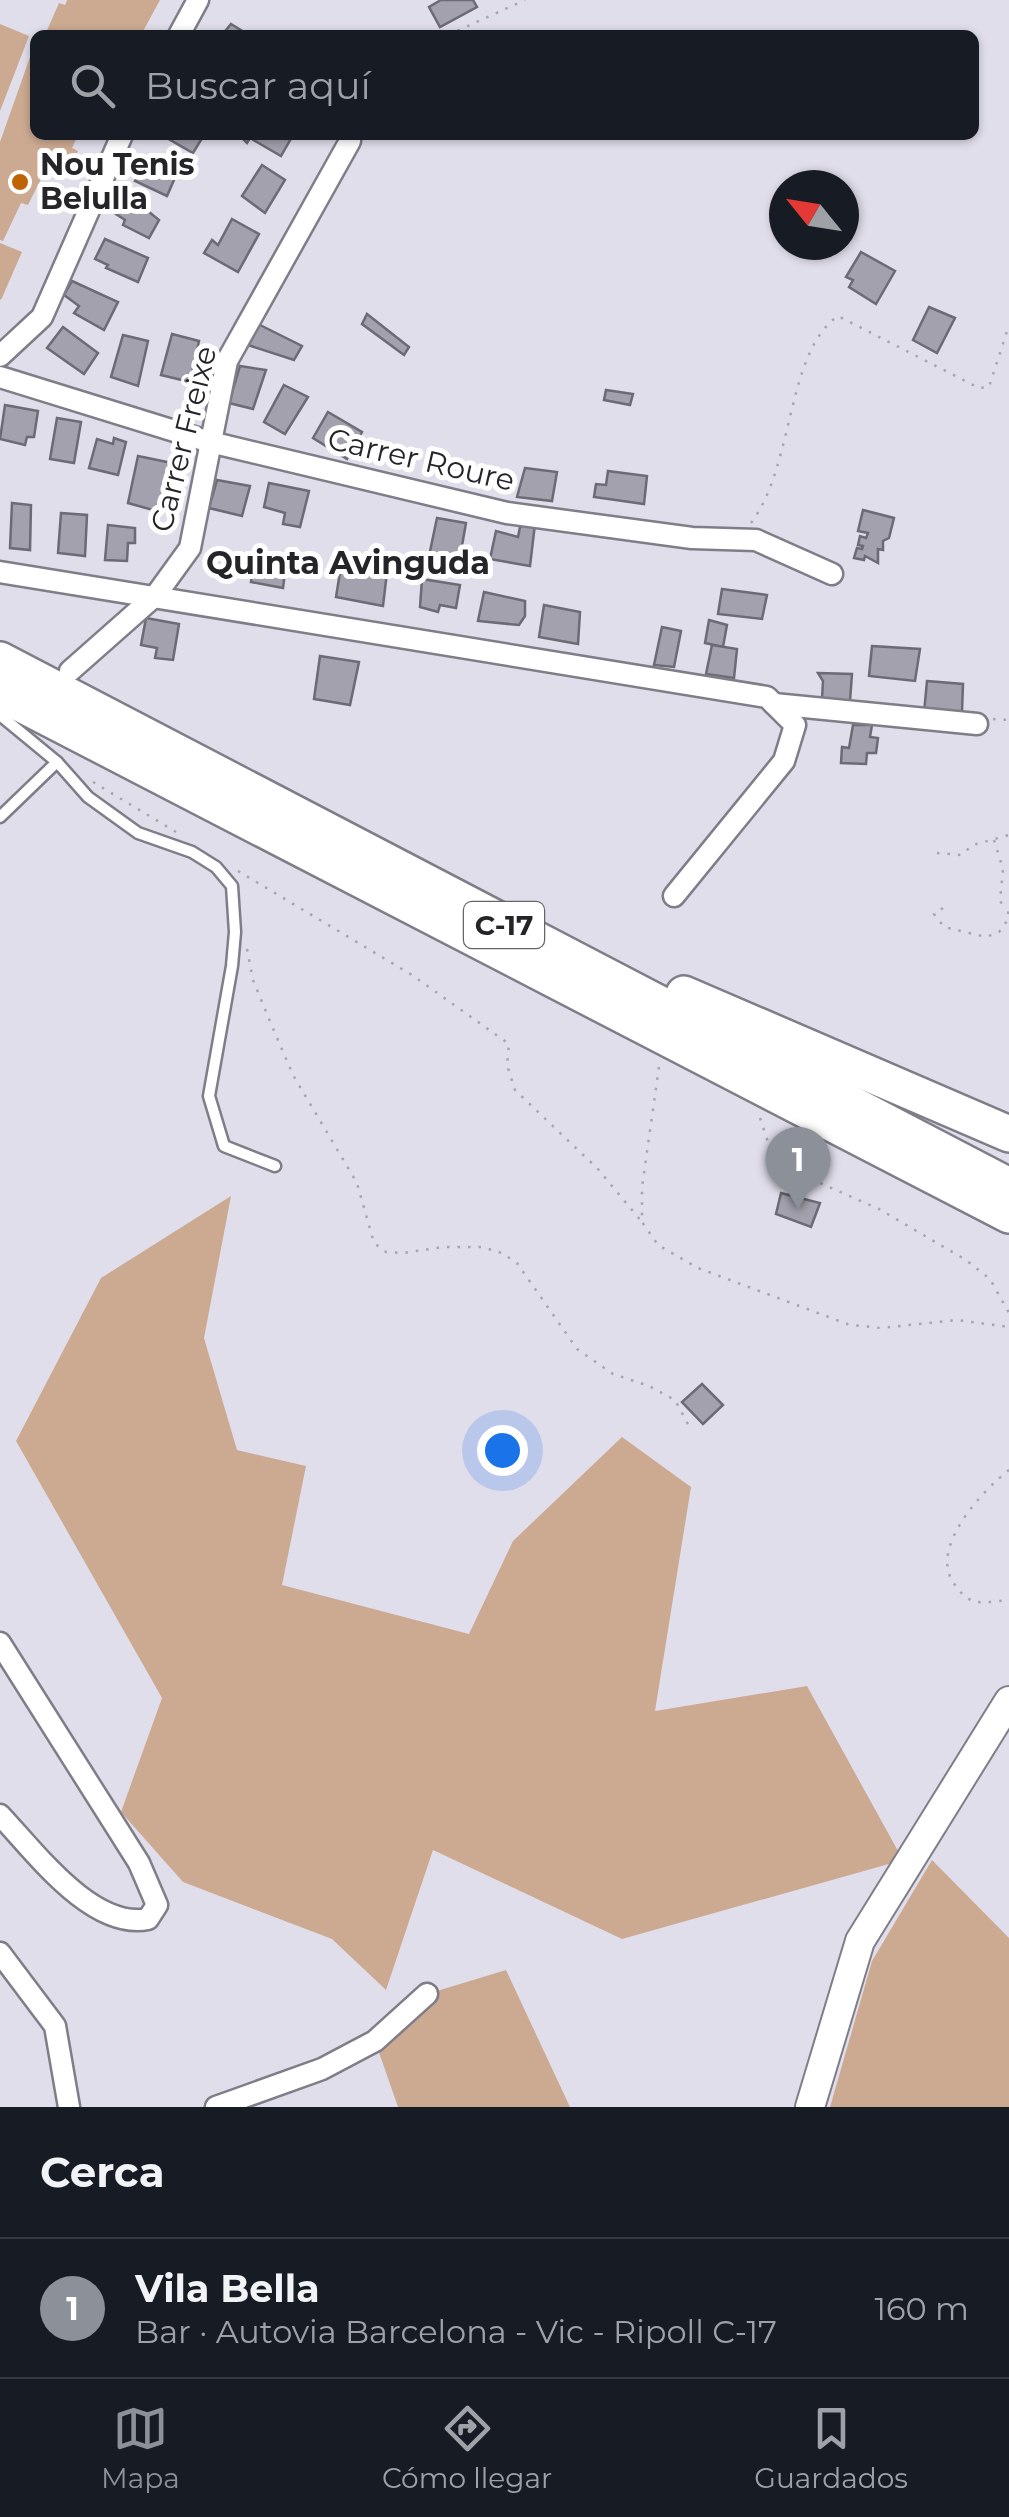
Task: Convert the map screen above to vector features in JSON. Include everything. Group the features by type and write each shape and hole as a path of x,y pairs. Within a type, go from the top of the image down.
{"highway":[{"name":"C-17","path":"0,660 1009,1186"},
{"name":"C-17","path":"0,692 1009,1215"},
{"path":"456,900 667,986 1009,1134"}],"street":[{"path":"182,30 198,0"},
{"path":"0,356 42,317 120,140"},
{"name":"Carrer Freixe","path":"70,671 156,595 190,548 228,360 350,141"},
{"name":"Carrer Roure","path":"0,378 210,442 508,512 692,538 756,540 832,574"},
{"path":"0,572 766,697 794,725 784,761 674,896"},
{"path":"774,704 977,724"},
{"path":"0,1643 140,1863 157,1905 148,1920 132,1922 78,1896 0,1815"},
{"path":"810,2107 860,1941 1009,1701"},
{"path":"0,1953 55,2026 68,2107"},
{"path":"216,2107 322,2069 362,2048 375,2041 426,1994"}],"lane":[{"path":"0,715 57,762 88,797 138,833 192,852 216,867 232,886 232,966 209,1096 224,1146 275,1166"},
{"path":"0,817 57,762"}],"path":[{"path":"459,30 525,0"},
{"path":"731,539 750,525 762,509 782,456 808,354 822,327 838,316 979,388 989,387 1009,325"},
{"path":"57,762 180,834"},
{"path":"936,853 961,855 973,845 1009,835"},
{"path":"943,908 934,914 944,927 986,937 999,932 1007,920 1008,908 1000,902 1002,869 993,838"},
{"path":"228,864 380,955 509,1044 507,1065 515,1090 597,1168 658,1245 698,1268 850,1325 882,1328 957,1320 1009,1327"},
{"path":"247,946 253,980 275,1033 293,1075 357,1182 374,1243 386,1252 403,1254 443,1246 482,1247 502,1253 517,1263 576,1349 613,1374 649,1386 674,1400 691,1430"},
{"path":"642,1222 642,1188 658,1067"},
{"path":"760,1116 772,1154 813,1180 879,1209 966,1260 990,1279 1009,1313"},
{"path":"1009,1470 974,1505 957,1530 946,1557 949,1576 965,1597 977,1602 1009,1600"}],"shaded area":[{"path":"67,0 160,0 144,30 47,30 59,3 65,5"},
{"path":"0,24 29,36 0,111"},
{"path":"30,57 30,140 76,140 72,148 78,151 65,179 45,171 28,205 21,203 3,241 0,240 0,142"},
{"path":"0,243 22,252 1,300 0,299"},
{"path":"231,1196 204,1338 237,1450 306,1466 282,1585 469,1634 513,1541 622,1437 691,1487 655,1711 807,1686 903,1860 622,1939 433,1850 386,1990 332,1939 183,1882 121,1812 162,1698 16,1441 101,1278"},
{"path":"932,1860 1009,1938 1009,2107 830,2107 872,1961"},
{"path":"506,1970 570,2107 398,2107 375,2041 427,1994"}],"building":[{"path":"441,0 473,0 477,7 440,27 429,7"},
{"path":"170,140 201,140 193,153"},
{"path":"253,140 290,140 281,156"},
{"path":"149,160 177,173 167,196 135,181"},
{"path":"262,165 285,180 265,213 242,196"},
{"path":"127,194 159,220 149,238 123,225 125,220 116,214"},
{"path":"232,219 259,234 238,272 204,253 212,240 218,245"},
{"path":"105,239 148,258 138,282 95,259"},
{"path":"861,252 895,271 876,304 849,287 853,280 846,277"},
{"path":"72,281 118,302 104,330 74,313 79,306 64,295"},
{"path":"929,307 955,318 937,353 913,340"},
{"path":"367,314 409,347 404,355 362,324"},
{"path":"258,324 302,346 294,360 248,345"},
{"path":"63,327 98,353 84,374 47,348"},
{"path":"172,334 199,341 190,382 161,375"},
{"path":"123,335 148,341 138,386 111,377"},
{"path":"240,366 266,370 253,409 229,403"},
{"path":"284,385 308,397 285,434 264,422"},
{"path":"606,390 633,394 630,405 604,400"},
{"path":"5,405 38,411 34,437 27,437 25,445 0,439"},
{"path":"328,412 362,432 347,459 313,438"},
{"path":"57,418 81,422 74,463 50,459"},
{"path":"114,438 126,442 118,475 89,468 97,439 113,444"},
{"path":"138,456 172,463 160,512 128,503"},
{"path":"525,468 557,472 552,501 517,497"},
{"path":"608,471 647,476 644,504 594,497 596,484 606,485"},
{"path":"217,480 250,486 242,516 209,508"},
{"path":"269,483 309,491 300,527 283,524 285,513 264,507"},
{"path":"12,503 31,505 30,550 10,548"},
{"path":"863,510 894,518 883,550 878,549 878,563 865,556 864,560 854,558 857,548 863,546 858,545 860,536 866,538 868,533 858,531"},
{"path":"61,513 87,515 85,556 58,553"},
{"path":"437,518 466,523 459,563 429,556"},
{"path":"521,522 535,524 530,566 490,559 496,531 518,537"},
{"path":"108,525 135,528 135,543 128,543 127,561 105,560"},
{"path":"255,553 287,558 283,588 251,582"},
{"path":"341,566 387,572 383,606 336,597"},
{"path":"422,579 460,585 456,608 440,605 438,612 420,607"},
{"path":"722,589 767,595 762,619 718,614"},
{"path":"484,592 525,601 525,616 519,625 478,621"},
{"path":"544,605 580,612 578,644 539,637"},
{"path":"146,618 179,624 173,660 155,658 157,648 141,645"},
{"path":"709,620 727,625 723,647 705,643"},
{"path":"662,627 681,631 674,667 654,665"},
{"path":"712,645 737,649 734,678 706,674"},
{"path":"872,646 920,649 915,681 869,676"},
{"path":"320,656 359,662 350,705 314,699"},
{"path":"818,673 852,674 850,701 822,699 823,681"},
{"path":"927,681 963,684 962,712 949,711 948,716 924,713"},
{"path":"853,725 872,725 870,737 878,738 876,753 867,753 866,764 841,763 842,747 849,748"},
{"path":"781,1193 820,1203 811,1227 776,1214"},
{"path":"702,1384 723,1405 703,1424 682,1402"}],"place":[{"name":"Nou Tenis Belulla","path":"20,182"},
{"name":"Vila Bella","path":"798,1209"}],"district":[{"name":"Quinta Avinguda","path":"348,563"}]}
